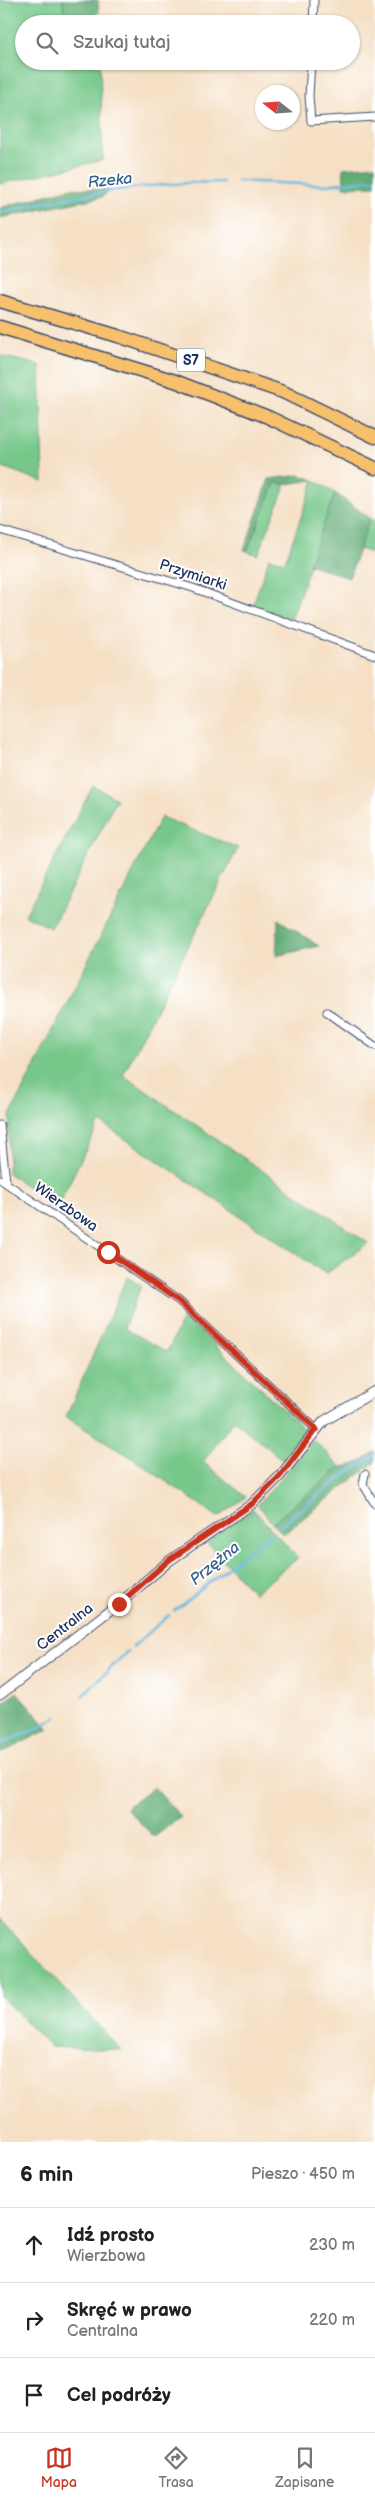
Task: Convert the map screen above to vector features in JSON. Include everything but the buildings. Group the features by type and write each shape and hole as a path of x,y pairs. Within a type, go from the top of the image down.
{"highway":[{"name":"S7","path":"0,301 118,336 283,392 375,437"},
{"name":"S7","path":"0,327 175,381 268,417 375,468"}],"street":[{"path":"313,15 314,0"},
{"path":"310,70 309,96 311,121 375,117"},
{"name":"Przymiarki","path":"0,530 193,588 375,655"},
{"path":"326,1012 375,1046"},
{"path":"0,1125 3,1180"},
{"name":"Wierzbowa","path":"3,1180 179,1301 316,1429"},
{"name":"Centralna","path":"0,1695 127,1597 169,1560 252,1504 280,1476 316,1429 332,1416 375,1391"},
{"path":"366,1474 364,1484 375,1504"}],"green space":[{"path":"0,0 63,0 64,15 15,15 15,70 100,70 103,160 0,184"},
{"path":"63,0 98,0 99,12 96,15 64,15"},
{"path":"375,165 375,186 344,187 343,168"},
{"path":"71,188 110,190 102,197 0,218 0,208"},
{"path":"0,356 40,365 43,482 0,466"},
{"path":"300,475 314,480 286,484 275,483 247,551 244,550 269,479"},
{"path":"314,480 335,493 291,620 253,605 269,558 285,562"},
{"path":"275,483 286,484 258,555 247,551"},
{"path":"335,493 370,518 349,578 309,564"},
{"path":"370,518 375,521 375,554 359,549"},
{"path":"93,786 117,799 51,928 25,915"},
{"path":"161,817 238,848 123,1075 368,1243 326,1274 100,1122 57,1207 8,1173 10,1115"},
{"path":"278,919 319,946 276,956"},
{"path":"127,1277 141,1286 124,1328 167,1352 184,1316 306,1431 284,1461 234,1420 203,1462 246,1497 218,1517 129,1456 66,1417"},
{"path":"314,1440 341,1467 272,1523 258,1505"},
{"path":"375,1452 375,1462 283,1534 272,1523 341,1467 356,1464"},
{"path":"253,1509 298,1558 254,1593 206,1542"},
{"path":"17,1692 49,1729 0,1754 0,1706"},
{"path":"154,1787 181,1817 154,1837 126,1808"},
{"path":"0,1919 121,2050 51,2047 0,1996"}],"waterway":[{"name":"Rzeka","path":"236,181 325,185 375,179"},
{"name":"Rzeka","path":"0,212 139,187 223,182"},
{"name":"Przężna","path":"280,1526 348,1472 375,1455"},
{"name":"Przężna","path":"174,1611 270,1534"},
{"name":"Przężna","path":"133,1647 169,1615"},
{"name":"Przężna","path":"82,1696 128,1651"},
{"name":"Przężna","path":"0,1744 40,1727 56,1717"}],"route":[{"path":"108,1252 179,1301 316,1429 280,1476 252,1504 215,1531 169,1560 119,1604"}]}
